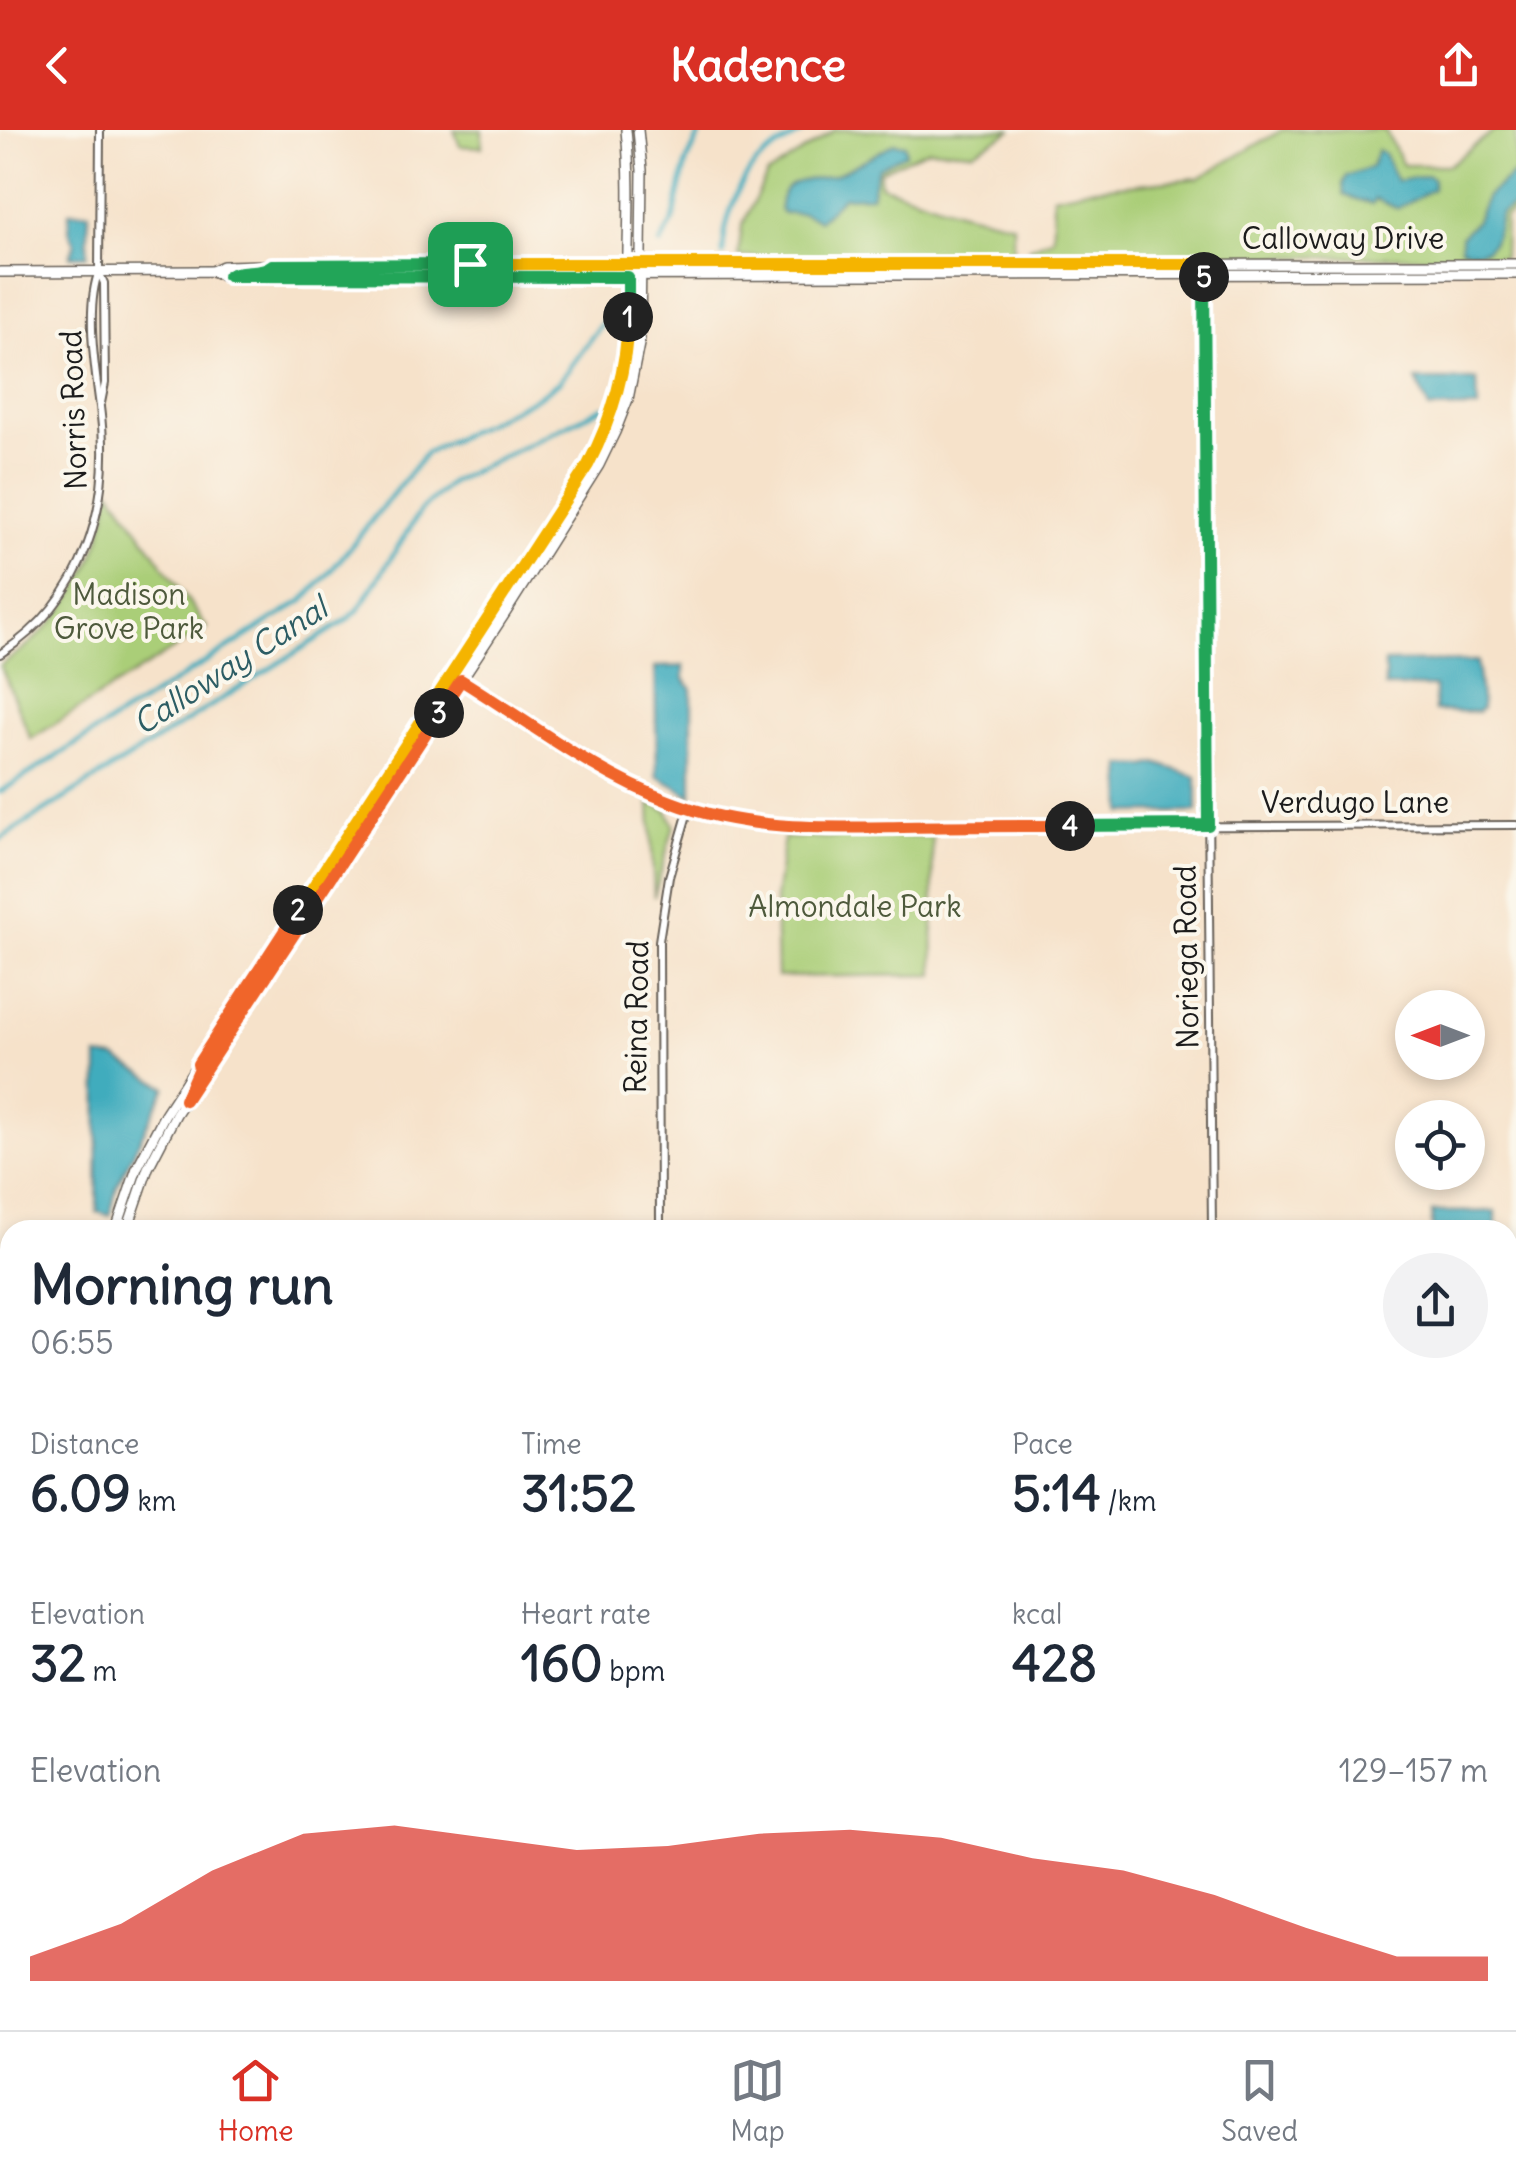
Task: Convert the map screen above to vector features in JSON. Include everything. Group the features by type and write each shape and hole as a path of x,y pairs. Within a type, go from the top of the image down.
{"main road":[{"path":"119,1220 153,1135 260,985 372,816 600,442 616,399 627,337 626,130"},
{"path":"130,1220 145,1176 220,1030 383,780 506,612 598,465 622,417 640,339 642,170 638,130"},
{"name":"Calloway Drive","path":"212,271 223,266 272,265 628,263 966,275 1081,264 1203,270 1516,264"},
{"path":"470,277 474,272 503,270 512,264"},
{"path":"228,276 236,271 265,270 272,265"},
{"path":"400,276 454,265"},
{"name":"Calloway Drive","path":"0,272 212,271 228,276 470,277 641,277 808,270 1516,274"},
{"path":"627,337 632,350 630,390"},
{"path":"506,612 505,603 520,570"},
{"path":"372,816 370,812 383,780"},
{"path":"260,985 274,947"},
{"path":"145,1176 142,1169 153,1135"}],"street":[{"path":"99,272 100,130"},
{"name":"Noriega Road","path":"1203,270 1212,1220"},
{"name":"Norris Road","path":"0,654 49,613 74,578 88,548 101,487 100,409 105,383 104,283 99,272"},
{"name":"Verdugo Lane","path":"456,676 606,772 648,793 751,823 811,828 1516,825"},
{"name":"Reina Road","path":"660,1220 659,942 669,876 690,808"}],"green space":[{"path":"454,130 482,130 482,147 460,146"},
{"path":"835,130 1013,130 973,152 929,149 880,171 880,185 958,211 1013,224 1013,251 1007,257 738,257 742,226 767,175"},
{"path":"1282,130 1385,130 1403,165 1449,165 1495,130 1516,130 1516,210 1505,217 1504,257 1095,257 1034,255 1028,248 1053,238 1053,196 1199,178"},
{"name":"Madison Grove Park","path":"110,489 207,628 31,739 0,665 43,631 76,590 98,543"},
{"path":"650,803 667,810 674,825 654,897"},
{"name":"Almondale Park","path":"932,836 934,975 777,977 775,899 784,838"}],"water":[{"path":"894,143 905,145 906,153 878,168 871,196 843,197 819,220 780,210 781,197 793,184 839,173"},
{"path":"1378,150 1384,154 1397,181 1428,175 1433,179 1433,189 1397,208 1375,199 1372,204 1344,195 1346,176 1371,167"},
{"path":"1516,172 1516,205 1501,213 1491,244 1480,251 1461,248 1461,236 1475,222 1487,196"},
{"path":"69,212 89,212 87,256 70,256 75,243 69,231"},
{"path":"1416,380 1477,380 1478,408 1429,409"},
{"path":"1477,661 1482,708 1478,712 1435,711 1435,687 1385,687 1385,662"},
{"path":"684,666 684,679 692,689 692,796 657,776 655,667"},
{"path":"1156,763 1197,777 1197,812 1123,813 1122,765"},
{"path":"98,1056 115,1058 166,1087 117,1186 110,1216 97,1212"},
{"path":"1496,1211 1496,1220 1432,1220 1432,1212"}],"waterway":[{"path":"660,244 673,221 686,163 702,130"},
{"name":"Calloway Canal","path":"723,254 729,217 745,179 765,156 806,130"},
{"path":"0,792 304,600 426,453 538,397 559,382 612,310"},
{"name":"Calloway Canal","path":"0,839 347,620 359,609 421,510 451,482 604,407"}],"route":[{"path":"470,264 1203,264 1208,825 811,828 729,819 673,803 616,778 461,680 185,1100 198,1064 588,465 616,399 628,323 628,277 228,276 236,271 265,270 272,265 470,264"}]}
